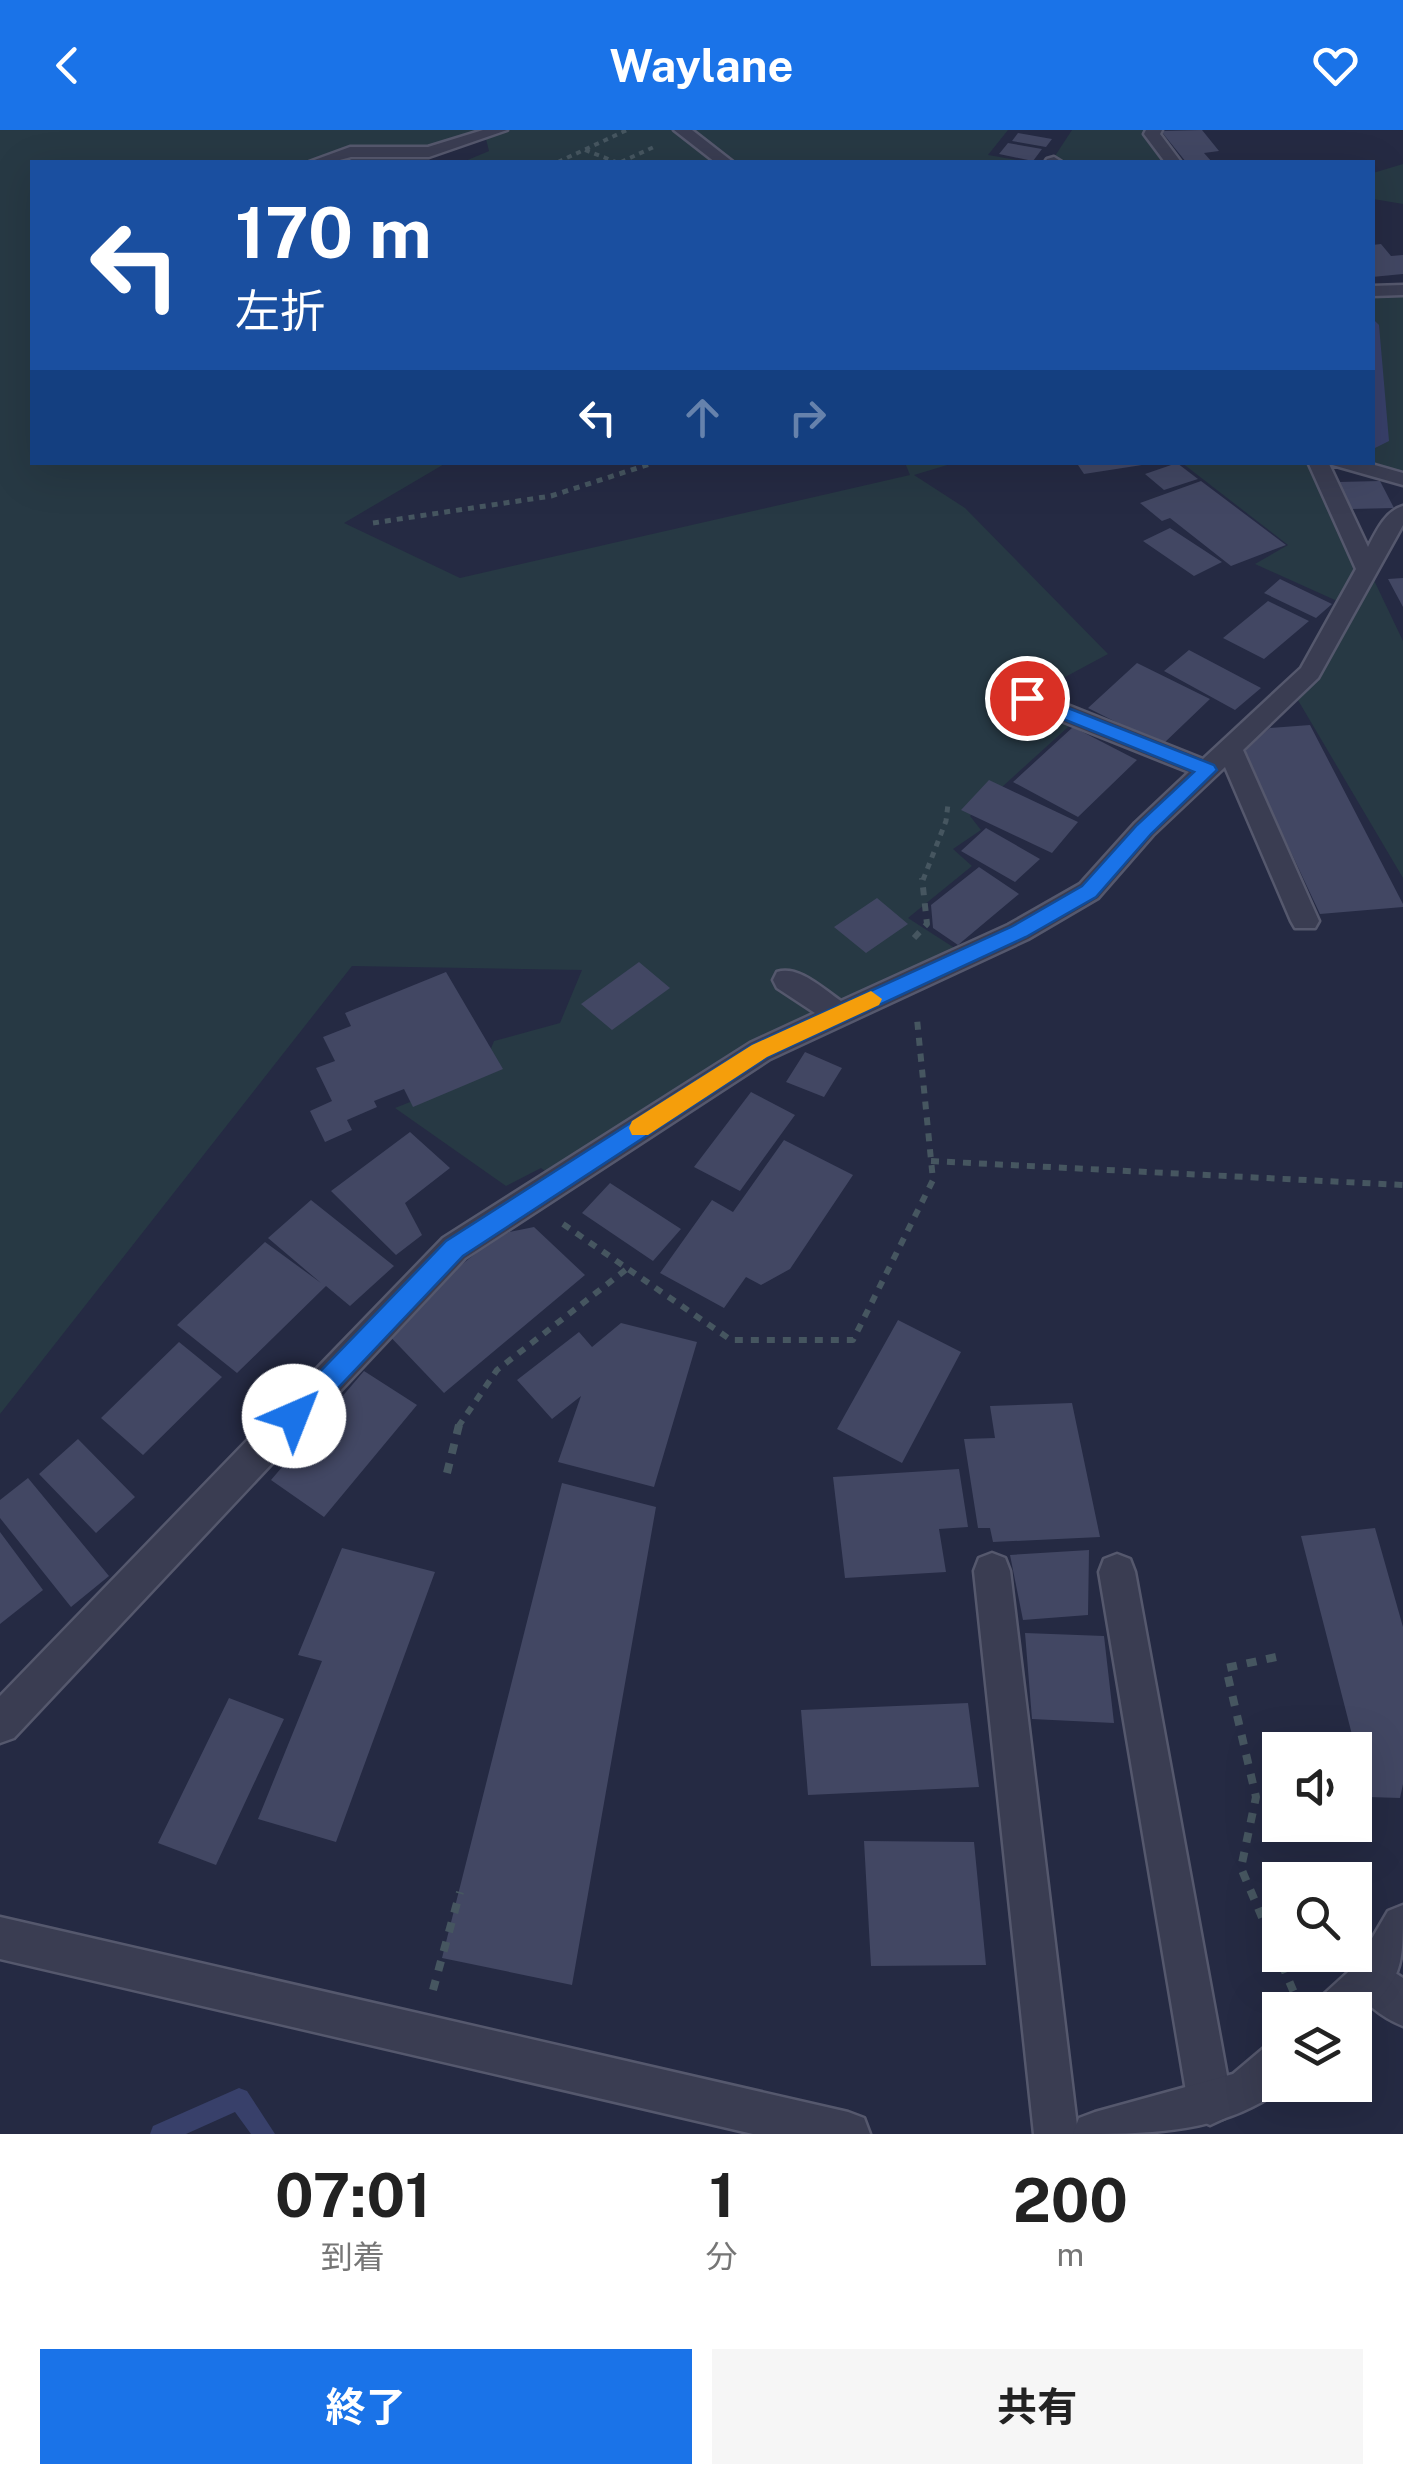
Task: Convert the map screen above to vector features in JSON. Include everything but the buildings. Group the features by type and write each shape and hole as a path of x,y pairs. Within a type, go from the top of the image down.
{"street":[{"path":"324,160 350,152 429,152 499,130"},
{"path":"682,130 722,160"},
{"path":"1154,130 1152,134 1172,160"},
{"path":"1375,291 1403,290"},
{"path":"1319,465 1366,569"},
{"path":"1349,465 1403,480"},
{"path":"0,1724 454,1248 760,1051 1018,932 1089,892 1144,830 1310,673 1391,525 1403,512"},
{"path":"1027,698 1207,770"},
{"path":"1230,749 1305,921"},
{"path":"787,980 839,1014"},
{"path":"992,1570 1056,2134"},
{"path":"1117,1572 1210,2103"},
{"path":"1388,1992 1403,1926"},
{"path":"0,1938 848,2134"},
{"path":"1095,2134 1245,2093 1262,2078"}],"path":[{"path":"562,160 627,130"},
{"path":"585,150 611,160"},
{"path":"373,522 506,508 596,487 649,465"},
{"path":"528,1200 731,1340 852,1340 932,1180 914,980 903,950 927,924 922,875 946,821 948,804"},
{"path":"930,1161 1403,1184"},
{"path":"446,1473 459,1423 496,1370 628,1268"},
{"path":"1276,1657 1226,1668 1256,1797 1241,1868 1293,1992"},
{"path":"421,2034 460,1892"}],"shaded area":[{"path":"0,130 1008,130 988,155 1017,160 468,160 489,151 485,135 429,152 350,152 324,160 30,160 30,465 443,465 344,523 460,578 910,475 906,465 947,465 914,475 965,508 1108,654 1028,697 1078,718 970,816 981,830 953,849 972,866 908,918 967,956 762,1050 558,1181 541,1168 506,1186 395,1108 481,1074 494,1041 560,1023 582,970 352,966 0,1414"},
{"path":"1072,130 1155,130 1171,160 1052,160"},
{"path":"1403,164 1403,204 1375,199 1375,172"},
{"path":"1403,290 1403,479 1346,465 1375,465 1378,325 1375,291"},
{"path":"1185,465 1319,465 1403,641 1403,878 1292,690 1346,605 1255,564 1288,545"}],"water":[{"path":"1375,321 1379,325 1389,441 1375,448"}],"waterway":[{"path":"161,2134 239,2099 264,2134"}],"slow traffic":[{"path":"640,1128 760,1051 871,999"}],"route":[{"path":"294,1416 454,1248 760,1051 1018,932 1089,892 1144,830 1207,770 1027,698"}]}
